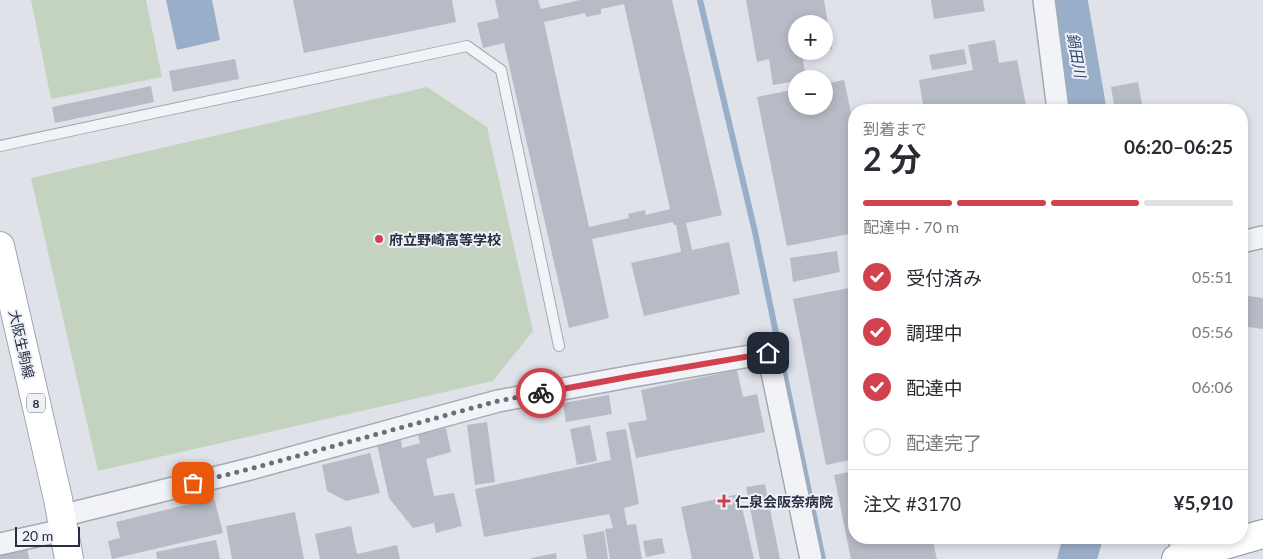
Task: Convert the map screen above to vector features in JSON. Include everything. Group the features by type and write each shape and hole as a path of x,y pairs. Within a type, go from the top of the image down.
{"main road":[{"name":"大阪生駒線","path":"0,246 69,559"},
{"path":"1248,538 1263,534"},
{"path":"1190,552 1222,544"}],"street":[{"path":"1044,0 1057,104"},
{"path":"1248,240 1263,237"},
{"path":"0,544 62,523 250,469 498,401 768,353 811,559"}],"lane":[{"path":"0,146 467,46 501,70 559,346"}],"green space":[{"path":"31,0 146,0 162,77 51,99"},
{"path":"427,87 487,127 533,331 493,381 98,471 31,178"}],"water":[{"path":"166,0 212,0 220,40 177,50"}],"building":[{"path":"293,0 452,0 456,22 304,53"},
{"path":"495,0 538,0 541,9 580,0 672,0 722,215 686,223 692,250 729,242 740,294 644,316 631,263 681,252 676,225 673,222 592,239 609,318 569,328 504,43 483,48 477,23 499,18","holes":["624,4 670,209 646,215 645,210 628,214 629,218 589,227 544,22 585,13 586,17 601,14 601,9"]},
{"path":"746,0 824,0 826,15 788,15 788,60 803,60 805,70 788,70 788,82 773,85 769,59 757,62"},
{"path":"931,0 983,0 985,11 934,19"},
{"path":"995,40 999,63 1017,60 1026,104 923,104 919,80 973,70 968,45"},
{"path":"964,49 967,64 932,70 929,55"},
{"path":"235,59 239,79 173,92 169,71"},
{"path":"844,80 849,104 848,234 787,246 757,97 788,91 788,115 833,115 833,82"},
{"path":"1138,82 1142,104 1114,104 1111,87"},
{"path":"151,86 154,102 55,123 52,107"},
{"path":"837,251 840,272 793,282 790,258"},
{"path":"848,288 848,460 826,465 793,299"},
{"path":"1248,296 1263,298 1263,329 1248,327"},
{"path":"737,370 743,397 757,394 765,432 636,458 628,423 647,420 641,390"},
{"path":"609,395 612,414 566,422 563,403"},
{"path":"487,422 495,482 475,485 467,425"},
{"path":"590,425 597,461 577,465 570,429"},
{"path":"446,428 451,452 426,459 434,496 454,493 462,526 436,533 434,523 413,528 389,498 377,445 401,440 402,448 420,443 418,435"},
{"path":"626,429 639,504 624,508 627,525 636,524 642,559 610,559 605,529 613,528 609,514 484,537 475,489 611,460 606,432"},
{"path":"370,453 380,493 346,501 327,491 322,465"},
{"path":"848,472 848,544 933,544 937,559 851,559 834,475"},
{"path":"765,484 780,559 760,559 746,487"},
{"path":"739,494 754,559 692,559 681,507"},
{"path":"214,498 223,533 112,559 108,541 120,538 116,522"},
{"path":"295,512 304,559 232,559 226,526"},
{"path":"351,526 357,554 397,545 400,559 320,559 315,534"},
{"path":"604,531 608,559 587,559 583,535"},
{"path":"662,538 665,553 646,557 643,541"},
{"path":"216,540 220,559 157,559 156,552"},
{"path":"27,548 29,559 0,559 0,554"},
{"path":"556,553 557,559 531,559 531,558"}],"waterway":[{"path":"700,0 755,232 823,559"},
{"name":"鍋田川","path":"1068,0 1086,104"},
{"name":"鍋田川","path":"1077,559 1081,544"}],"way so far":[{"path":"193,483 498,401 541,393"}],"place":[{"name":"府立野崎高等学校","path":"379,239"},
{"name":"仁泉会阪奈病院","path":"724,501"}],"route":[{"path":"541,393 768,353"}]}
